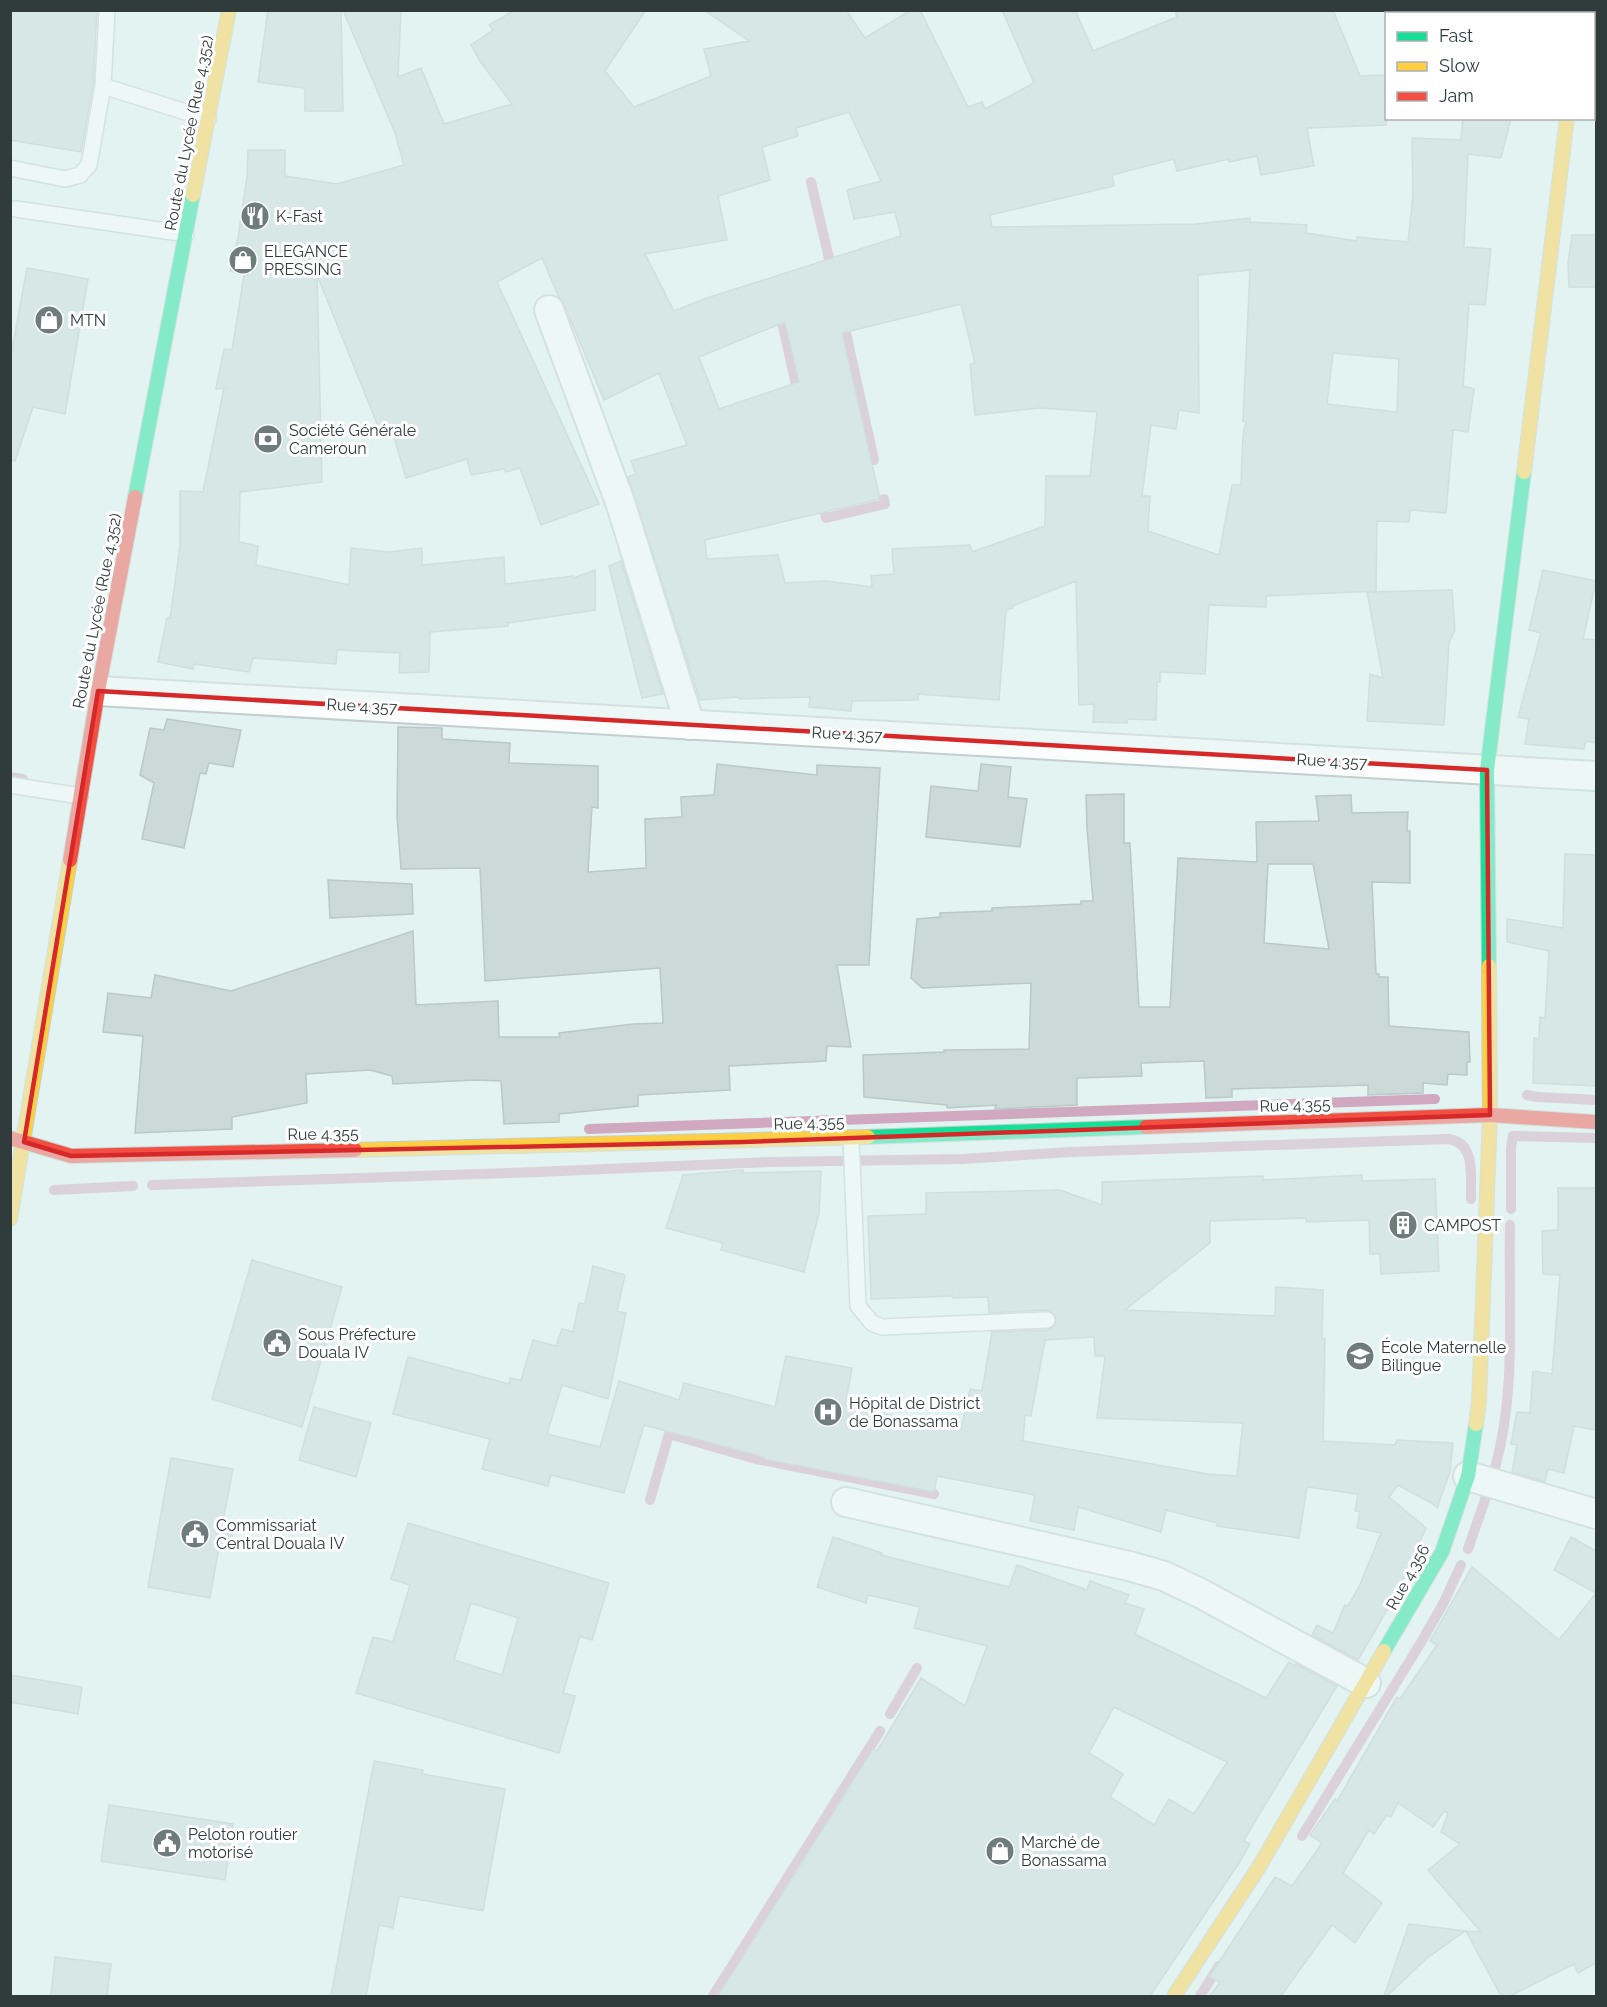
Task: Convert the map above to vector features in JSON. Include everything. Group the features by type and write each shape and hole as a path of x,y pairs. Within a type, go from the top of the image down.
{"street":[{"name":"Route du Lycée (Rue 4.352)","path":"10,1220 17,1140 98,691 229,10"},
{"name":"Rue 4.356","path":"1174,1996 1259,1867 1443,1552 1468,1476 1479,1402 1490,1115 1486,770 1567,120"},
{"path":"549,310 620,502 690,725"},
{"name":"Rue 4.357","path":"98,691 1596,776"},
{"name":"Rue 4.355","path":"17,1140 71,1156 719,1142 1490,1115 1596,1122"},
{"path":"1468,1476 1596,1514"},
{"path":"846,1502 1164,1576 1210,1598 1366,1683"}],"lane":[{"path":"10,168 65,179 80,175 89,165 103,86 107,10"},
{"path":"103,86 208,119"},
{"path":"16,209 186,234"},
{"path":"10,784 80,796"},
{"path":"851,1138 858,1306 872,1323 882,1327 1047,1320"}],"highlighted area":[{"path":"98,691 1487,770 1490,1115 743,1142 71,1156 24,1142"}],"building":[{"path":"10,10 97,10 93,85 81,152 10,140"},
{"path":"268,10 341,10 343,111 305,111 305,88 258,82"},
{"path":"343,10 401,10 398,77 421,68 444,124 512,104 471,45 493,30 489,25 515,10 646,10 605,71 634,107 711,76 704,49 749,41 704,10 846,10 865,38 911,10 920,10 968,107 982,102 985,109 1034,83 1002,10 1075,10 1093,51 1177,17 1175,10 1333,10 1360,76 1385,75 1386,125 1307,128 1314,166 1261,175 1257,156 1229,162 1229,159 1177,171 1174,159 1112,175 1114,186 990,215 992,227 1196,224 1250,218 1250,222 1307,225 1306,233 1357,241 1357,237 1408,242 1413,194 1412,138 1461,140 1463,120 1510,120 1501,158 1468,154 1464,247 1491,249 1485,305 1469,304 1463,386 1474,389 1468,432 1453,430 1446,513 1410,510 1409,522 1377,521 1376,591 1266,596 1266,607 1209,605 1205,674 1160,672 1160,682 1157,682 1156,720 1128,719 1127,723 1093,722 1094,704 1079,705 1076,581 1006,610 999,700 918,694 918,700 852,701 851,711 809,707 810,697 739,699 739,697 700,700 628,477 636,474 631,461 687,445 659,373 604,400 542,258 497,282 599,504 541,525 520,468 506,472 504,469 471,475 467,459 406,478 391,427 380,431 317,275 322,482 240,492 239,542 258,546 256,565 349,585 351,548 389,552 422,548 422,565 504,557 505,584 573,576 573,578 595,570 595,610 508,623 508,626 430,632 429,672 399,673 400,653 337,650 336,664 253,658 249,672 194,664 193,669 158,662 167,618 170,618 180,545 180,491 203,492 224,388 216,389 224,349 232,350 244,275 230,271 238,238 247,177 248,150 285,150 285,176 337,184 404,165 395,133","holes":["849,112 881,181 847,190 854,219 895,212 901,236 707,298 674,311 645,254 727,240 718,196 770,180 762,147 798,136 796,128","1250,270 1243,421 1246,422 1243,435 1241,485 1232,485 1219,555 1148,531 1150,496 1142,496 1151,425 1176,429 1179,410 1199,413 1198,275","961,304 975,363 970,364 975,415 1040,408 1097,412 1090,476 1046,476 1045,526 972,552 970,545 892,549 894,574 871,576 872,587 826,581 785,583 778,555 707,559 705,540 880,499 842,333","785,322 799,382 719,409 699,357","1333,353 1399,359 1397,412 1327,404"]},
{"path":"1572,235 1596,235 1596,287 1569,287 1568,263"},
{"name":"MTN","path":"27,268 88,279 65,414 33,407 15,461 10,460 10,361"},
{"path":"621,561 663,694 642,698 609,566"},
{"path":"1543,570 1596,581 1583,639 1596,640 1596,743 1586,741 1584,749 1525,744 1529,719 1518,717 1541,633 1529,630"},
{"path":"1452,590 1455,630 1449,642 1444,725 1367,721 1370,674 1383,678 1367,592"},
{"path":"167,719 241,730 233,767 209,763 206,774 200,773 184,848 142,839 154,783 140,775 150,728 164,730"},
{"path":"398,727 442,728 442,739 510,743 509,763 598,766 598,808 592,807 588,872 646,868 645,819 682,817 681,797 714,795 717,764 817,775 817,765 880,768 869,965 837,965 851,1047 827,1046 826,1061 729,1066 730,1090 638,1095 638,1106 559,1114 559,1122 504,1124 501,1081 393,1084 392,1076 370,1070 306,1074 307,1103 232,1117 232,1129 135,1133 143,1036 103,1032 108,993 151,998 155,975 231,991 413,931 416,1005 498,1001 499,1037 560,1037 559,1033 633,1024 663,1023 660,968 485,981 480,868 401,869 397,816"},
{"path":"981,764 1011,767 1008,797 1027,799 1020,847 926,837 931,786 978,791"},
{"path":"1124,794 1124,843 1130,843 1139,1007 1170,1007 1178,858 1257,862 1256,822 1319,821 1316,796 1351,795 1352,813 1408,812 1410,883 1372,882 1376,974 1379,974 1379,977 1388,977 1389,1026 1469,1032 1470,1062 1467,1062 1467,1075 1448,1074 1447,1085 1423,1083 1423,1093 1368,1095 1368,1085 1232,1089 1232,1097 1206,1098 1204,1061 1141,1063 1142,1076 1077,1078 1077,1105 995,1109 996,1105 947,1108 947,1105 864,1097 863,1055 944,1052 944,1050 1029,1049 1031,983 922,988 911,978 917,919 940,917 940,913 992,911 992,908 1081,904 1081,901 1093,901 1086,795","holes":["1268,864 1313,864 1329,949 1264,943"]},
{"path":"1565,854 1596,855 1596,1086 1533,1083 1534,1038 1539,1039 1540,1017 1545,1018 1549,951 1507,942 1507,919 1563,928"},
{"path":"328,880 412,884 413,914 330,918"},
{"path":"743,1170 743,1173 821,1171 819,1213 804,1272 721,1250 723,1243 666,1228 683,1175"},
{"path":"1362,1175 1362,1181 1435,1179 1439,1271 1381,1274 1380,1254 1370,1254 1369,1220 1306,1222 1306,1218 1210,1221 1210,1243 1125,1310 1275,1316 1276,1287 1323,1290 1322,1339 1325,1339 1323,1441 1395,1445 1397,1440 1453,1443 1450,1472 1437,1508 1398,1485 1389,1497 1426,1528 1397,1593 1358,1660 1312,1635 1317,1625 1333,1633 1345,1605 1348,1606 1359,1587 1381,1533 1357,1528 1360,1512 1355,1511 1358,1494 1307,1487 1299,1538 1217,1526 1217,1523 1166,1510 1161,1532 1078,1507 1074,1530 1030,1521 1035,1495 937,1476 934,1492 764,1459 764,1457 644,1425 624,1493 551,1475 548,1486 482,1469 490,1439 393,1414 408,1357 509,1384 510,1378 521,1380 533,1340 556,1346 562,1329 573,1332 579,1303 585,1304 593,1266 625,1275 617,1311 626,1313 608,1399 562,1385 547,1434 600,1447 619,1381 679,1400 684,1383 775,1407 786,1356 852,1368 845,1406 961,1429 970,1389 982,1391 992,1332 1048,1330 1055,1325 1055,1315 1047,1310 989,1313 988,1297 871,1299 868,1216 926,1214 926,1193 1060,1190 1102,1205 1102,1182 1263,1176 1263,1180","holes":["1094,1337 1095,1356 1105,1356 1097,1418 1243,1423 1237,1476 1208,1474 1023,1441 1025,1415 1031,1416 1045,1340"]},
{"path":"1558,1188 1596,1188 1596,1430 1574,1426 1564,1473 1548,1469 1545,1482 1512,1472 1517,1445 1511,1444 1517,1412 1530,1413 1533,1371 1552,1374 1560,1275 1543,1274 1542,1231 1558,1230"},
{"name":"Sous Préfecture Douala IV","path":"252,1260 342,1287 302,1427 212,1399"},
{"path":"314,1407 371,1423 356,1477 299,1460"},
{"name":"Commissariat Central Douala IV","path":"171,1458 233,1469 223,1520 235,1521 230,1549 219,1547 210,1598 148,1587"},
{"path":"408,1523 609,1583 592,1640 580,1636 563,1693 575,1696 559,1753 356,1693 373,1637 393,1642 410,1585 391,1579","holes":["471,1603 518,1618 502,1675 454,1660"]},
{"name":"Marché de Bonassama","path":"833,1537 882,1553 881,1555 1009,1587 1017,1565 1087,1590 1090,1581 1129,1595 1125,1603 1144,1609 1135,1634 1266,1698 1289,1662 1337,1686 1245,1838 1244,1841 1250,1844 1241,1860 1150,1996 718,1996 873,1749 877,1751 921,1678 965,1706 987,1646 914,1628 920,1607 868,1595 866,1603 817,1587","holes":["1114,1707 1227,1762 1194,1814 1169,1799 1154,1825 1110,1797 1123,1774 1089,1753"]},
{"path":"1571,1537 1596,1551 1596,1593 1554,1570"},
{"path":"1472,1567 1559,1640 1596,1593 1596,1963 1578,1973 1574,1964 1510,1996 1501,1996 1466,1931 1481,1932 1428,1870 1460,1844 1441,1832 1448,1813 1444,1811 1433,1827 1398,1803 1391,1817 1387,1815 1374,1834 1369,1830 1343,1873 1382,1903 1355,1943 1332,1925 1281,1996 1210,1996 1220,1982 1209,1977 1275,1877 1292,1886 1322,1843 1310,1835 1335,1799 1337,1801 1397,1697 1400,1699 1437,1645 1430,1641"},
{"path":"10,1675 82,1687 78,1714 10,1702"},
{"path":"374,1761 423,1770 422,1774 505,1789 483,1911 399,1896 393,1928 379,1925 366,1996 331,1996"},
{"name":"Peloton routier motorisé","path":"109,1805 233,1824 225,1880 101,1861"},
{"path":"1409,1924 1465,1931 1426,1959 1387,1996 1384,1996"},
{"path":"55,1957 111,1964 107,1996 51,1996"}],"waterway":[{"path":"811,182 832,271"},
{"path":"780,313 798,394"},
{"path":"844,324 874,460"},
{"path":"822,500 826,518 885,504 884,499"},
{"path":"10,777 23,779"},
{"path":"1527,1095 1596,1100"},
{"path":"589,1129 1435,1099"},
{"path":"1511,1209 1513,1136 1596,1138"},
{"path":"152,1185 770,1162 962,1159 1071,1152 1449,1139 1458,1142 1468,1155 1471,1172 1471,1199"},
{"path":"54,1190 133,1186"},
{"path":"1495,1468 1502,1438 1509,1378 1510,1225"},
{"path":"650,1500 669,1434 756,1459 934,1494"},
{"path":"1468,1549 1489,1488"},
{"path":"1302,1836 1420,1644 1443,1604 1461,1565"},
{"path":"890,1714 917,1668"},
{"path":"713,1996 880,1731"},
{"path":"1200,1996 1219,1966"}],"traffic: fast":[{"path":"135,497 193,195"},
{"path":"1489,966 1487,770 1524,472"},
{"path":"868,1137 1146,1127"},
{"path":"1384,1651 1442,1552 1468,1476 1476,1424"}],"traffic: slow":[{"path":"193,195 229,10"},
{"path":"1524,472 1567,120"},
{"path":"10,1219 70,860"},
{"path":"1476,1424 1479,1402 1490,1115 1489,966"},
{"path":"355,1150 868,1137"},
{"path":"1174,1996 1259,1867 1384,1651"}],"traffic: jam":[{"path":"70,860 98,691 135,497"},
{"path":"1146,1127 1490,1115 1596,1122"},
{"path":"10,1138 71,1156 355,1150"}],"place":[{"name":"K-Fast","path":"255,216"},
{"name":"ELEGANCE PRESSING","path":"243,260"},
{"name":"MTN","path":"49,320"},
{"name":"Société Générale Cameroun","path":"268,439"},
{"name":"CAMPOST","path":"1403,1225"},
{"name":"Sous Préfecture Douala IV","path":"277,1343"},
{"name":"École Maternelle Bilingue","path":"1360,1356"},
{"name":"Hôpital de District de Bonassama","path":"828,1412"},
{"name":"Commissariat Central Douala IV","path":"195,1534"},
{"name":"Peloton routier motorisé","path":"167,1843"},
{"name":"Marché de Bonassama","path":"1000,1851"}]}
